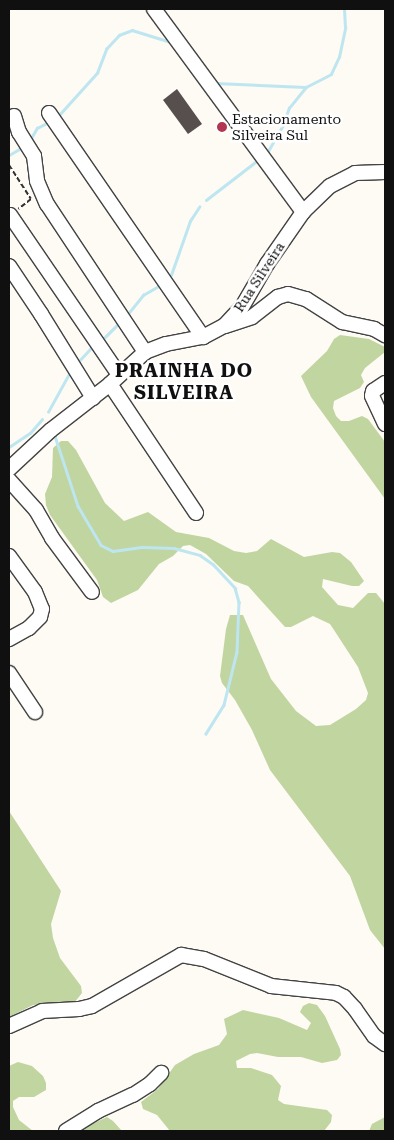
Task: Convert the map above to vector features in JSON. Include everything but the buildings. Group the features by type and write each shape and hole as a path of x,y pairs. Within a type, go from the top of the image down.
{"street":[{"path":"154,9 303,212"},
{"path":"49,113 203,337"},
{"path":"14,116 19,132 34,156 37,181 47,204 144,352"},
{"name":"Rua Silveira","path":"9,469 51,430 115,380 144,352 166,344 203,337 224,326 242,307 267,264 303,212 330,186 342,179 366,171 385,172"},
{"path":"10,215 115,380 196,513"},
{"path":"9,266 93,398"},
{"path":"224,326 252,317 278,297 288,294 306,299 342,322 374,329 385,335"},
{"path":"385,384 373,391 372,396 385,424"},
{"path":"9,480 36,510 52,538 92,592"},
{"path":"9,556 35,592 42,609 40,617 29,628 9,639"},
{"path":"9,674 35,712"},
{"path":"9,1026 42,1011 79,1009 92,1006 181,955 204,959 271,986 336,993 344,997 374,1036 385,1044"},
{"path":"66,1131 98,1111 133,1095 150,1084 161,1073"}],"path":[{"path":"9,165 31,199 10,215"}],"green space":[{"path":"340,335 369,339 385,347 385,352 365,368 361,375 364,382 360,388 334,401 333,408 336,416 341,421 349,421 362,416 368,419 385,442 385,499 311,397 301,376 327,351 334,339"},
{"path":"61,441 68,441 76,450 105,503 124,521 148,512 176,532 209,538 234,551 246,553 257,551 271,539 304,557 332,552 340,553 351,562 364,581 359,586 352,586 323,579 322,587 338,605 353,608 368,593 376,593 385,604 385,949 370,930 350,876 270,770 252,730 235,700 222,683 220,676 226,629 230,615 243,615 271,679 296,711 316,726 330,725 356,709 366,700 368,693 358,667 330,624 313,616 291,627 285,627 248,586 234,581 206,554 190,545 183,546 173,556 159,564 138,590 111,603 103,597 97,580 50,515 46,505 45,494 52,477 53,448"},
{"path":"9,811 61,891 51,924 53,938 60,958 81,986 82,993 74,1003 33,1005 9,1017"},
{"path":"309,1003 317,1005 325,1016 340,1049 341,1055 337,1060 322,1063 301,1057 278,1057 257,1053 250,1054 236,1061 237,1068 251,1068 272,1075 281,1086 278,1100 284,1104 327,1110 332,1115 331,1122 324,1131 170,1131 157,1115 143,1109 141,1102 158,1089 175,1065 194,1054 219,1045 227,1034 224,1019 243,1010 279,1018 307,1030 311,1023 300,1012 303,1006"},
{"path":"18,1062 32,1066 43,1076 46,1083 46,1090 34,1097 19,1097 13,1101 13,1107 19,1120 33,1131 9,1131 9,1066"},
{"path":"107,1117 122,1131 77,1131"},
{"path":"385,1117 385,1131 369,1131 372,1124"}],"waterway":[{"path":"268,151 283,125 289,108 306,87 331,74 339,57 345,28 344,9"},
{"path":"59,115 97,73 106,49 119,35 132,30 171,42"},
{"path":"215,83 305,87"},
{"path":"30,140 37,128 49,122"},
{"path":"9,155 23,147"},
{"path":"206,200 258,160"},
{"path":"171,275 190,221 199,207"},
{"path":"127,315 143,295 160,285"},
{"path":"102,340 119,323"},
{"path":"77,363 93,346"},
{"path":"48,412 70,372"},
{"path":"9,447 30,433 42,419"},
{"path":"55,436 78,506 101,545 113,551 143,547 174,548 200,555 213,564 235,588 239,602 237,652 224,705 206,734"}],"place":[{"name":"Estacionamento Silveira Sul","path":"222,127"}],"district":[{"name":"PRAINHA DO SILVEIRA","path":"184,382"}]}
